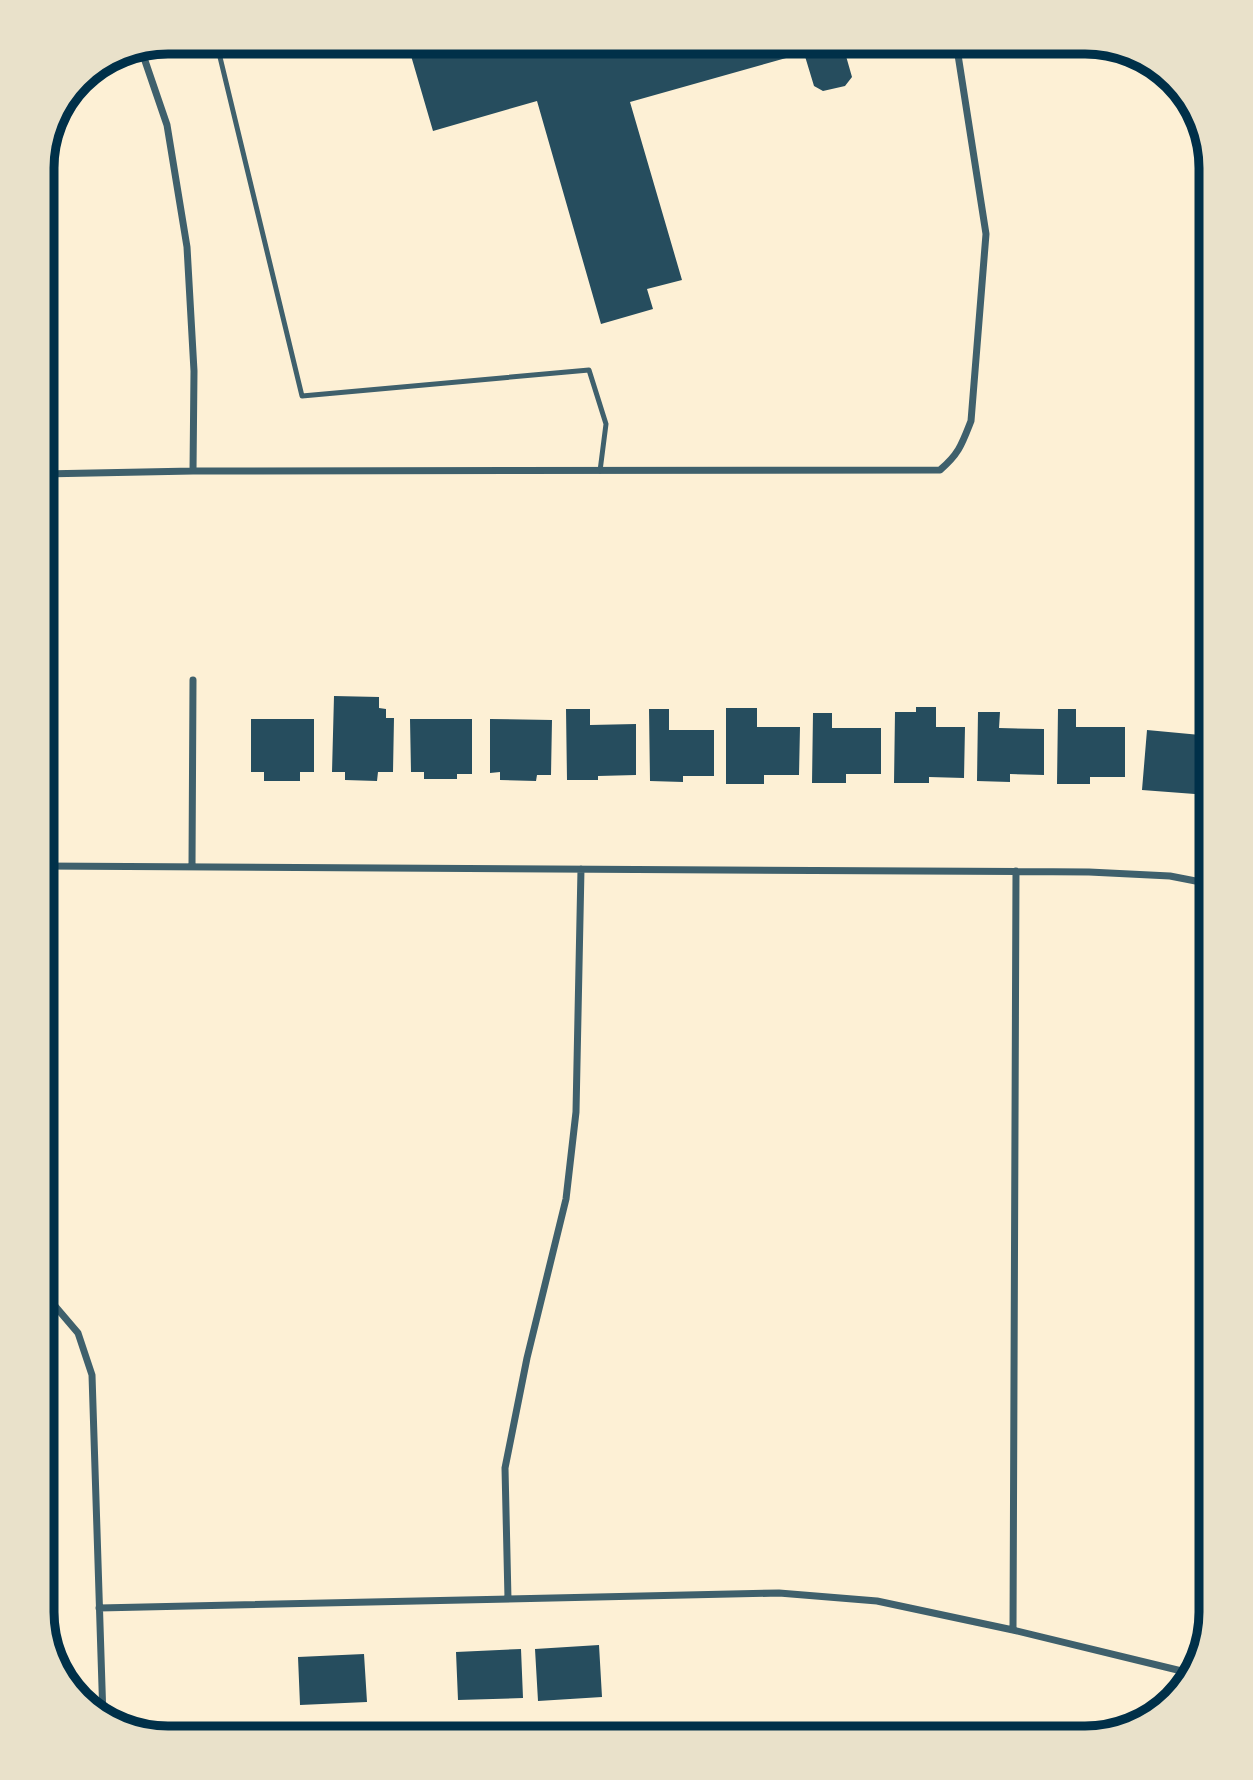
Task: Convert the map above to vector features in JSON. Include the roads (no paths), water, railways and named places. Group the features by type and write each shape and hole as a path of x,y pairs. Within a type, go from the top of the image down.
{"street":[{"path":"54,474 193,471 940,470 960,448 971,421 986,234 958,54"},
{"path":"144,57 167,125 187,247 194,370 193,471"},
{"path":"192,680 192,866"},
{"path":"54,866 1016,871 1137,874 1199,882"},
{"path":"508,1599 505,1468 527,1358 566,1199 576,1112 581,869"},
{"path":"1013,1630 1016,871"},
{"path":"54,1305 78,1334 92,1375 102,1704"},
{"path":"99,1608 779,1593 877,1601 1013,1630 1182,1671"}],"lane":[{"path":"219,54 302,396 589,370 606,424 600,471"}]}
